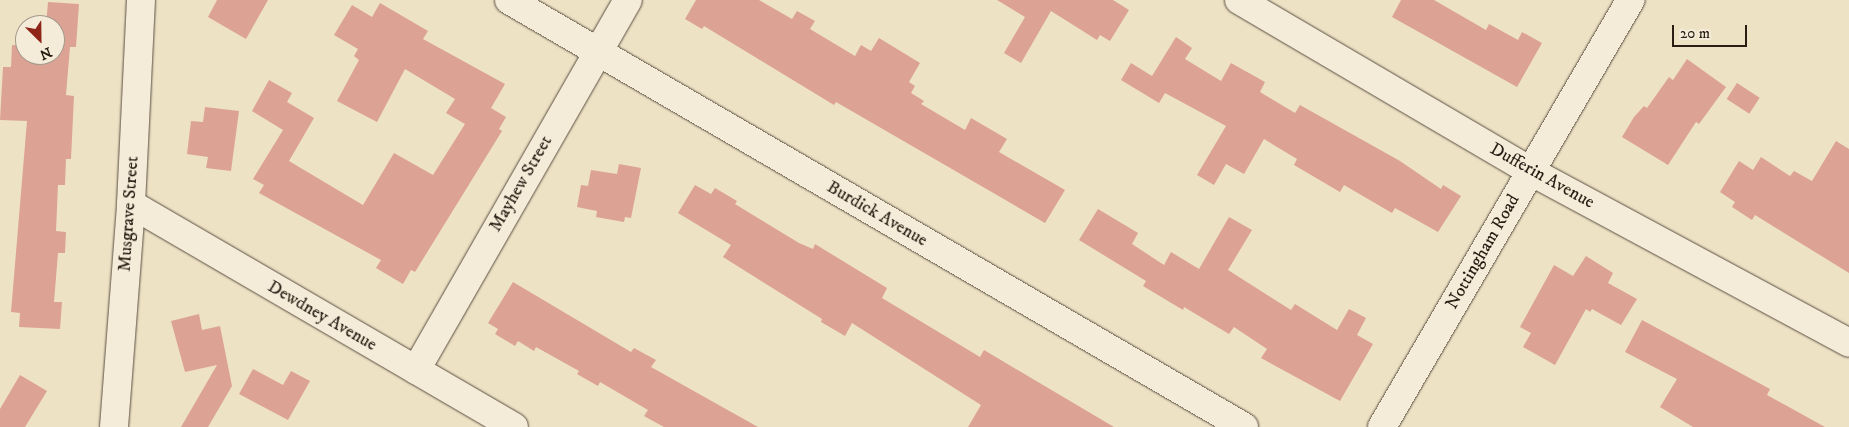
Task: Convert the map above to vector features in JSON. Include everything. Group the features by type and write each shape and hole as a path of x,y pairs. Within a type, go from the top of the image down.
{"street":[{"name":"Musgrave Street","path":"114,427 131,204 141,0"},
{"name":"Burdick Avenue","path":"509,0 1244,427"},
{"name":"Mayhew Street","path":"416,370 628,0"},
{"name":"Dufferin Avenue","path":"1239,0 1530,171 1849,343"},
{"name":"Nottingham Road","path":"1382,427 1631,0"},
{"name":"Dewdney Avenue","path":"131,204 514,427"}],"building":[{"path":"217,0 268,0 246,39 208,17"},
{"path":"696,0 759,0 792,19 797,11 815,21 810,29 855,56 861,45 871,51 879,38 920,63 909,82 915,86 911,93 924,101 921,104 965,130 971,118 1007,139 999,152 1065,190 1045,223 836,102 834,105 704,26 702,29 685,19"},
{"path":"997,0 1113,0 1129,10 1110,41 1100,35 1097,40 1051,11 1021,63 1004,53 1025,17"},
{"path":"1401,0 1434,0 1486,30 1489,24 1518,40 1522,32 1542,43 1517,87 1392,17"},
{"path":"48,2 79,4 76,47 70,47 66,95 74,96 71,159 66,159 65,185 58,185 56,231 66,232 65,253 58,253 54,302 62,302 60,329 19,327 20,313 11,312 27,121 0,120 3,67 11,67 12,45 15,45 15,65 65,65 65,15 47,15"},
{"path":"380,3 428,31 423,39 505,84 491,108 506,117 499,129 502,131 415,272 411,270 403,284 376,268 381,260 259,193 264,185 253,179 283,130 252,111 269,80 292,93 287,102 314,118 289,161 363,205 394,153 433,175 465,124 446,113 455,99 405,69 377,122 337,101 359,60 354,56 358,49 334,35 352,5 372,17"},
{"path":"1176,37 1192,48 1185,59 1221,81 1231,63 1265,82 1260,92 1295,113 1300,105 1400,161 1441,189 1443,185 1461,196 1438,232 1395,208 1392,213 1344,185 1340,192 1294,165 1297,159 1264,139 1244,174 1226,164 1214,185 1197,175 1226,126 1165,93 1159,103 1121,80 1131,63 1152,76"},
{"path":"1687,59 1726,87 1699,124 1696,122 1668,165 1622,137 1634,117 1644,106 1647,108 1669,77 1673,80"},
{"path":"1737,83 1760,98 1749,114 1727,99"},
{"path":"205,107 239,111 231,171 206,168 208,157 187,154 191,121 203,122"},
{"path":"1836,141 1849,149 1849,273 1755,215 1752,220 1732,207 1735,202 1720,192 1739,161 1753,170 1761,157 1790,176 1794,171 1812,181"},
{"path":"619,164 641,168 631,218 625,217 624,222 596,217 597,211 577,207 581,185 588,186 591,170 617,174"},
{"path":"695,185 711,194 715,188 737,201 735,204 799,243 813,249 815,244 887,288 882,298 980,357 984,350 1114,427 968,427 981,405 852,323 845,336 821,322 822,319 723,257 731,245 678,213"},
{"path":"1098,209 1138,233 1132,244 1164,265 1171,252 1199,269 1229,217 1252,230 1228,270 1291,310 1295,304 1337,330 1349,309 1366,318 1357,335 1373,344 1340,401 1261,358 1267,349 1234,327 1229,334 1184,307 1183,310 1143,286 1146,281 1079,240"},
{"path":"1586,256 1613,273 1608,283 1637,299 1621,325 1592,309 1590,312 1586,309 1555,365 1523,347 1531,333 1520,327 1554,265 1573,276"},
{"path":"513,282 631,352 634,348 656,360 651,367 758,427 664,427 644,416 648,410 600,382 598,386 577,374 579,371 536,347 534,351 518,341 515,346 495,334 498,329 488,323"},
{"path":"199,314 202,330 220,326 232,386 208,427 181,427 217,365 185,372 171,321"},
{"path":"1642,320 1770,389 1767,395 1825,427 1693,427 1660,407 1677,379 1625,352"},
{"path":"253,369 283,385 291,371 310,381 288,420 239,394"},
{"path":"20,375 47,391 25,427 0,427 0,409"}]}
